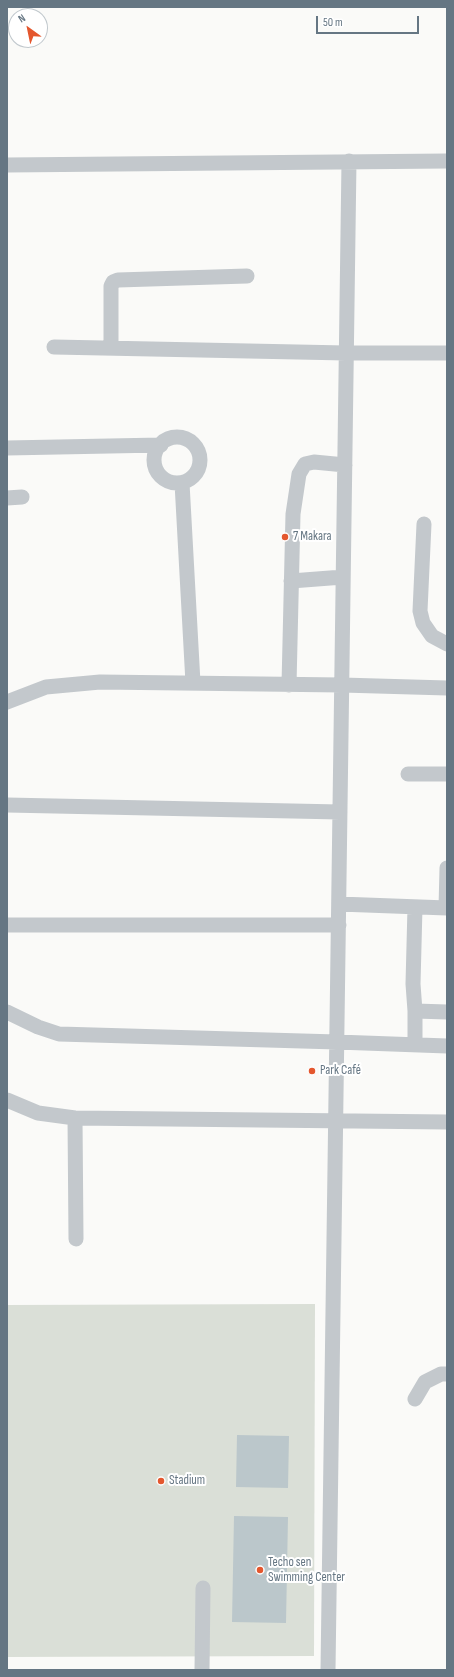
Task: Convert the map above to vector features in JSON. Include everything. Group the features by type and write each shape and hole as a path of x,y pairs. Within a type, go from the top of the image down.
{"street":[{"path":"328,1670 349,161"},
{"path":"8,162 447,161"},
{"path":"111,348 111,286 114,282 118,280 247,276"},
{"path":"54,347 346,353 447,353"},
{"path":"181,438 192,443 199,453 199,467 191,479 182,483 164,480 156,470 154,459 156,450 166,440 181,438"},
{"path":"7,448 161,445"},
{"path":"289,685 293,514 299,474 305,464 314,462 345,465"},
{"path":"182,483 193,683"},
{"path":"424,524 420,611 423,623 432,636 447,644"},
{"path":"291,581 343,577"},
{"path":"7,702 46,687 100,682 447,688"},
{"path":"408,774 447,774"},
{"path":"7,805 340,812"},
{"path":"339,904 446,908 447,868"},
{"path":"414,1045 415,1011 413,984 415,908"},
{"path":"7,925 338,925"},
{"path":"415,1011 447,1012"},
{"path":"7,1012 38,1027 59,1034 447,1046"},
{"path":"7,1100 38,1113 75,1118 447,1122"},
{"path":"75,1118 76,1239"},
{"path":"415,1399 425,1382 440,1374 447,1374"},
{"path":"202,1670 203,1588"}],"shaded area":[{"name":"Stadium","path":"315,1304 314,1656 7,1657 7,1305"},
{"path":"237,1435 289,1436 288,1488 236,1487"},
{"name":"Techo sen Swimming Center","path":"234,1516 288,1517 286,1623 232,1622"}],"place":[{"name":"7 Makara","path":"285,537"},
{"name":"Park Café","path":"312,1071"},
{"name":"Stadium","path":"161,1481"},
{"name":"Techo sen Swimming Center","path":"260,1570"}]}
